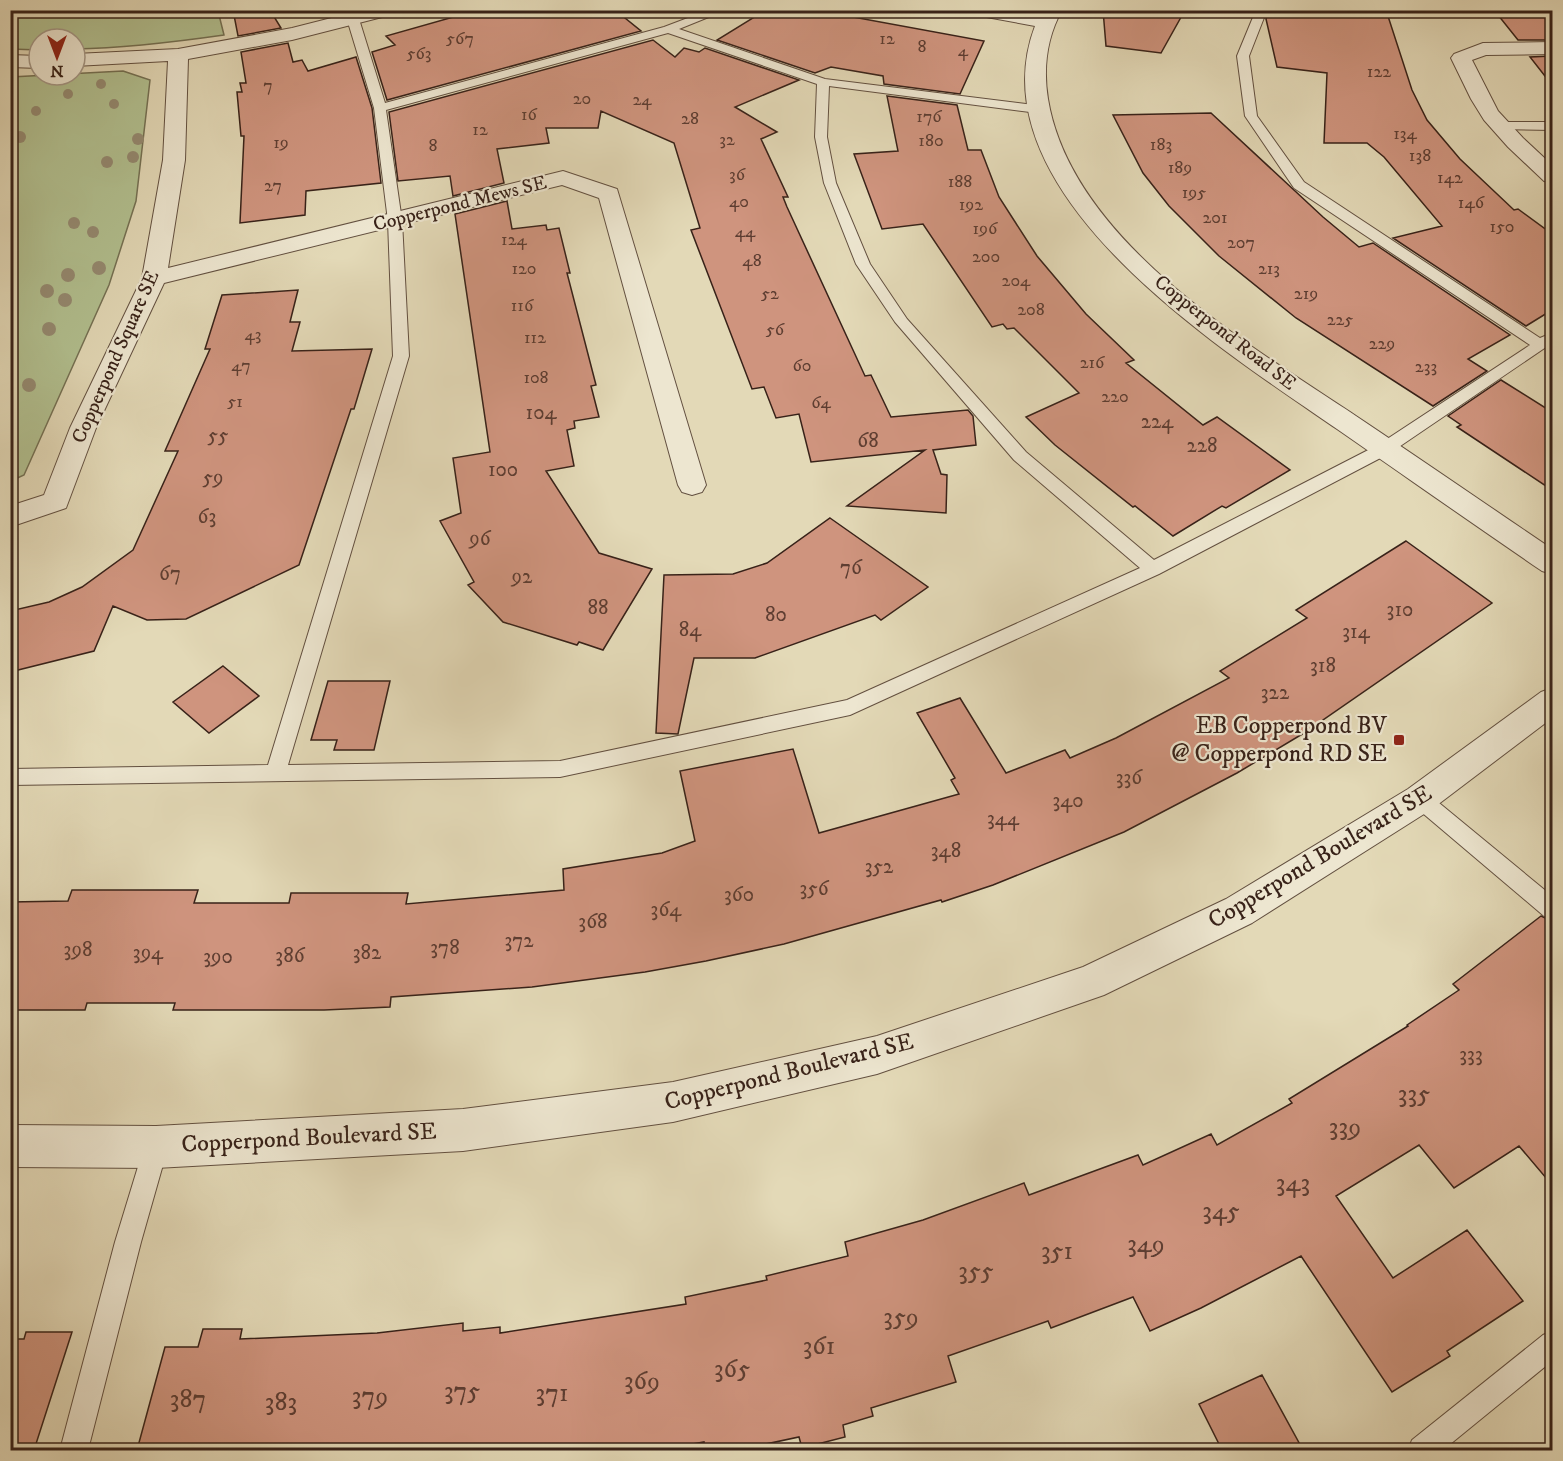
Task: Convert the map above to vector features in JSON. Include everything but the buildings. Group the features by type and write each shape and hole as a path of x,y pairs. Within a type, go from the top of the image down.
{"street":[{"path":"87,59 178,55 292,34 387,10"},
{"path":"981,10 1049,16"},
{"name":"Copperpond Road SE","path":"1049,16 1035,64 1038,109 1058,165 1101,225 1154,281 1235,347 1552,563"},
{"path":"1552,48 1483,49 1461,58 1484,105 1500,126 1513,141 1552,176"},
{"name":"Copperpond Square SE","path":"10,517 56,501 83,428 154,278 174,160 178,55"},
{"path":"10,61 27,62"},
{"name":"Copperpond Mews SE","path":"154,278 563,178 609,194 692,485"},
{"name":"Copperpond Boulevard SE","path":"10,1146 156,1147 463,1130 673,1102 877,1055 1091,982 1239,911 1420,799 1552,701"}],"lane":[{"path":"380,108 668,29 721,10"},
{"path":"10,777 560,769 850,707 1153,569 1384,449 1546,341 1299,185 1251,116 1243,56 1262,10"},
{"path":"275,773 401,356 395,220 380,108 352,19"},
{"path":"668,29 823,82 1038,109"},
{"path":"823,82 821,137 830,183 863,264 902,322 1020,456 1153,569"},
{"path":"1500,126 1552,126"},
{"path":"1420,799 1552,909"},
{"path":"74,1450 128,1242 156,1147"},
{"path":"1422,1450 1552,1344"}],"green space":[{"path":"11,10 218,11 224,35 87,48 87,27 27,27 27,50 11,49"},
{"path":"123,71 150,80 136,201 109,285 24,475 11,481 11,77 27,76 27,87 87,87 87,73"}],"place":[{"name":"EB Copperpond BV @ Copperpond RD SE","path":"1399,740"}]}
